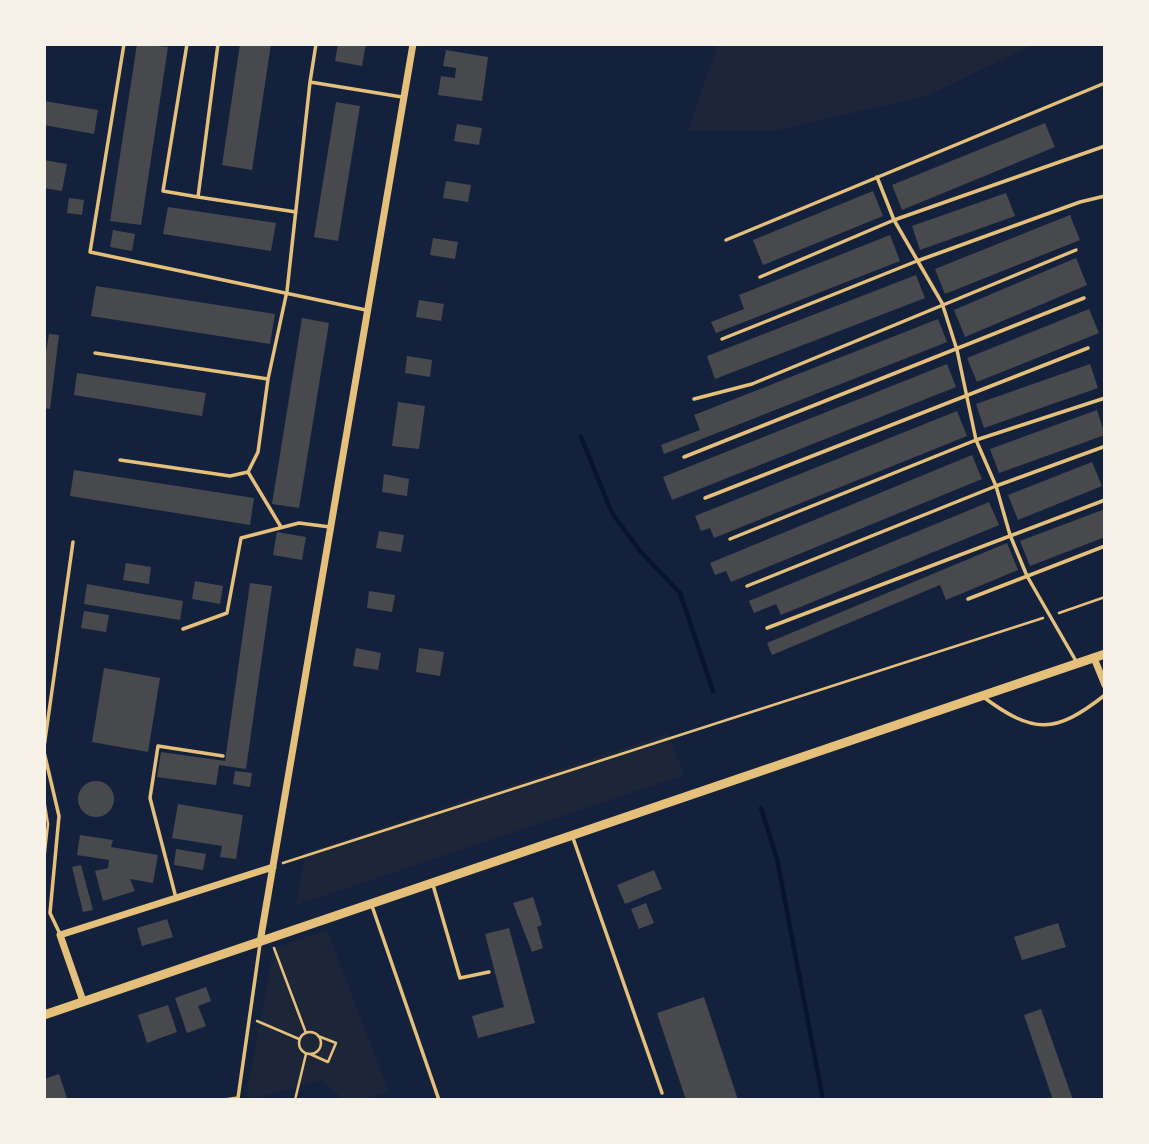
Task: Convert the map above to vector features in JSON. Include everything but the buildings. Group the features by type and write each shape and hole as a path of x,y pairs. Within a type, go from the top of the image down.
{"street":[{"path":"265,940 273,867 413,44"},
{"path":"44,1015 1105,654"},
{"path":"1094,658 1105,685"},
{"path":"83,1001 60,935 273,867"}],"lane":[{"path":"124,44 90,252 287,291 366,310"},
{"path":"187,44 163,191 296,212"},
{"path":"198,197 218,44"},
{"path":"248,472 258,452 268,379 287,291 316,44"},
{"path":"310,82 404,98"},
{"path":"726,240 1105,83"},
{"path":"760,277 894,220 1105,146"},
{"path":"877,177 894,220 942,303 957,350 976,440 996,486 1010,535 1027,576 1078,664"},
{"path":"722,339 917,261 1080,202 1105,196"},
{"path":"695,399 751,384 1076,250"},
{"path":"684,457 1084,298"},
{"path":"705,498 1088,348"},
{"path":"95,352 268,379"},
{"path":"730,539 976,440 1105,398"},
{"path":"747,586 996,486 1103,447"},
{"path":"120,460 230,476 248,472"},
{"path":"248,472 281,528"},
{"path":"767,628 1105,500"},
{"path":"183,629 227,613 241,538 299,523 331,528"},
{"path":"44,747 73,542"},
{"path":"968,599 1105,546"},
{"path":"981,695 1007,715 1047,726 1075,718 1105,695"},
{"path":"176,898 150,798 158,746 223,756"},
{"path":"44,752 59,816 50,913 60,935"},
{"path":"572,836 662,1093"},
{"path":"433,883 460,978 489,972"},
{"path":"371,904 439,1100"},
{"path":"225,1100 238,1098 265,940"}],"path":[{"path":"273,867 1105,597"},
{"path":"44,799 48,824 44,861"},
{"path":"265,940 306,1033"},
{"path":"250,1017 299,1039"},
{"path":"306,1033 336,1043 328,1062 308,1054 299,1046 299,1039 306,1033"},
{"path":"295,1100 308,1054 320,1045 317,1035"}],"shaded area":[{"path":"718,44 1035,44 927,96 773,131 688,131"},
{"path":"668,733 684,775 296,905 305,853"},
{"path":"327,930 389,1092 360,1100 344,1100 321,1080 250,1100 247,1091 274,948"}],"waterway":[{"path":"581,437 612,513 640,551 680,593 713,691"},
{"path":"761,808 777,859 823,1100"}]}
